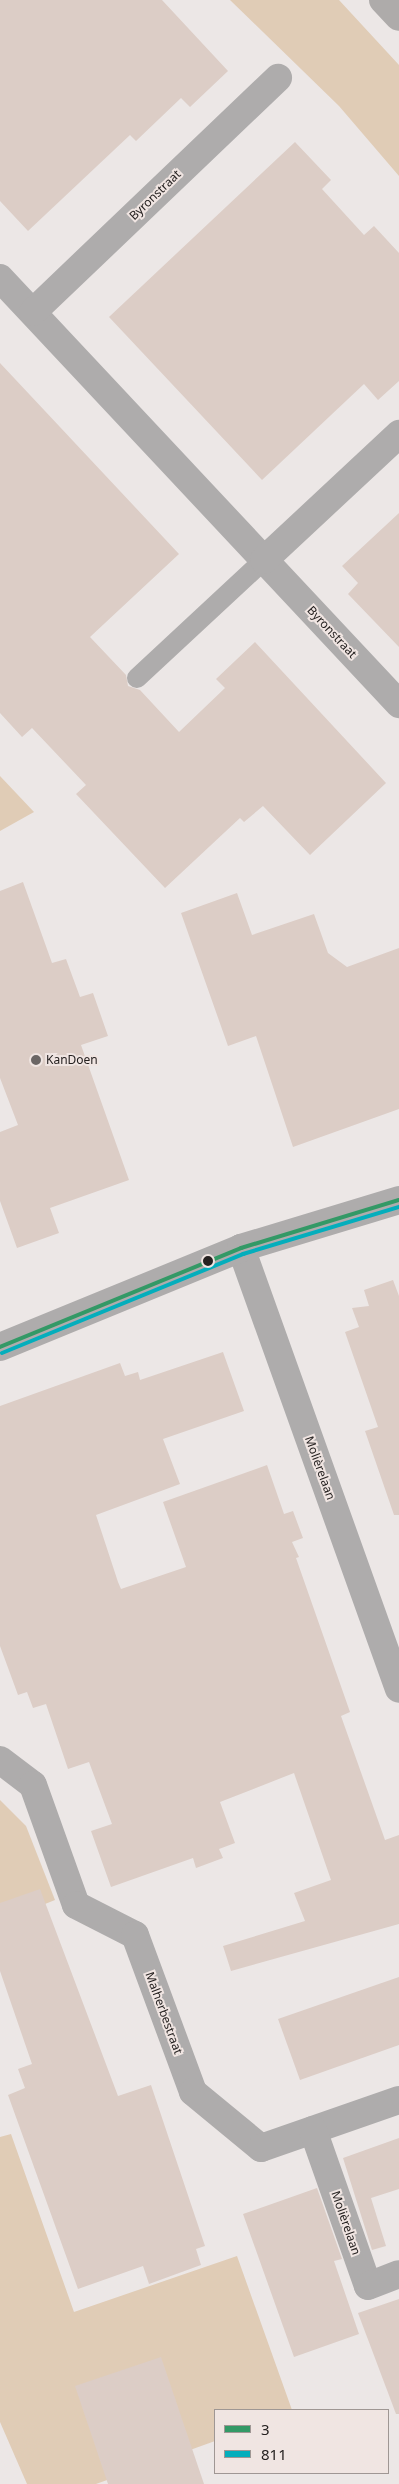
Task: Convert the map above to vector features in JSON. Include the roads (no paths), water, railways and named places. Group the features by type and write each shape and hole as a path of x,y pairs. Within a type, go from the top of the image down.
{"street":[{"path":"383,0 399,17"},
{"name":"Byronstraat","path":"33,312 278,78"},
{"name":"Byronstraat","path":"2,284 33,312 399,704"},
{"path":"264,560 399,434"},
{"path":"0,1346 241,1248 399,1200"},
{"name":"Molièrelaan","path":"241,1248 389,1627 399,1688"},
{"name":"Malherbestraat","path":"0,1760 33,1785 76,1905 135,1935 193,2092 260,2148 399,2100"},
{"name":"Molièrelaan","path":"313,2130 368,2286 399,2274"}],"lane":[{"path":"137,678 264,560"}],"place":[{"name":"KanDoen","path":"36,1060"}]}
